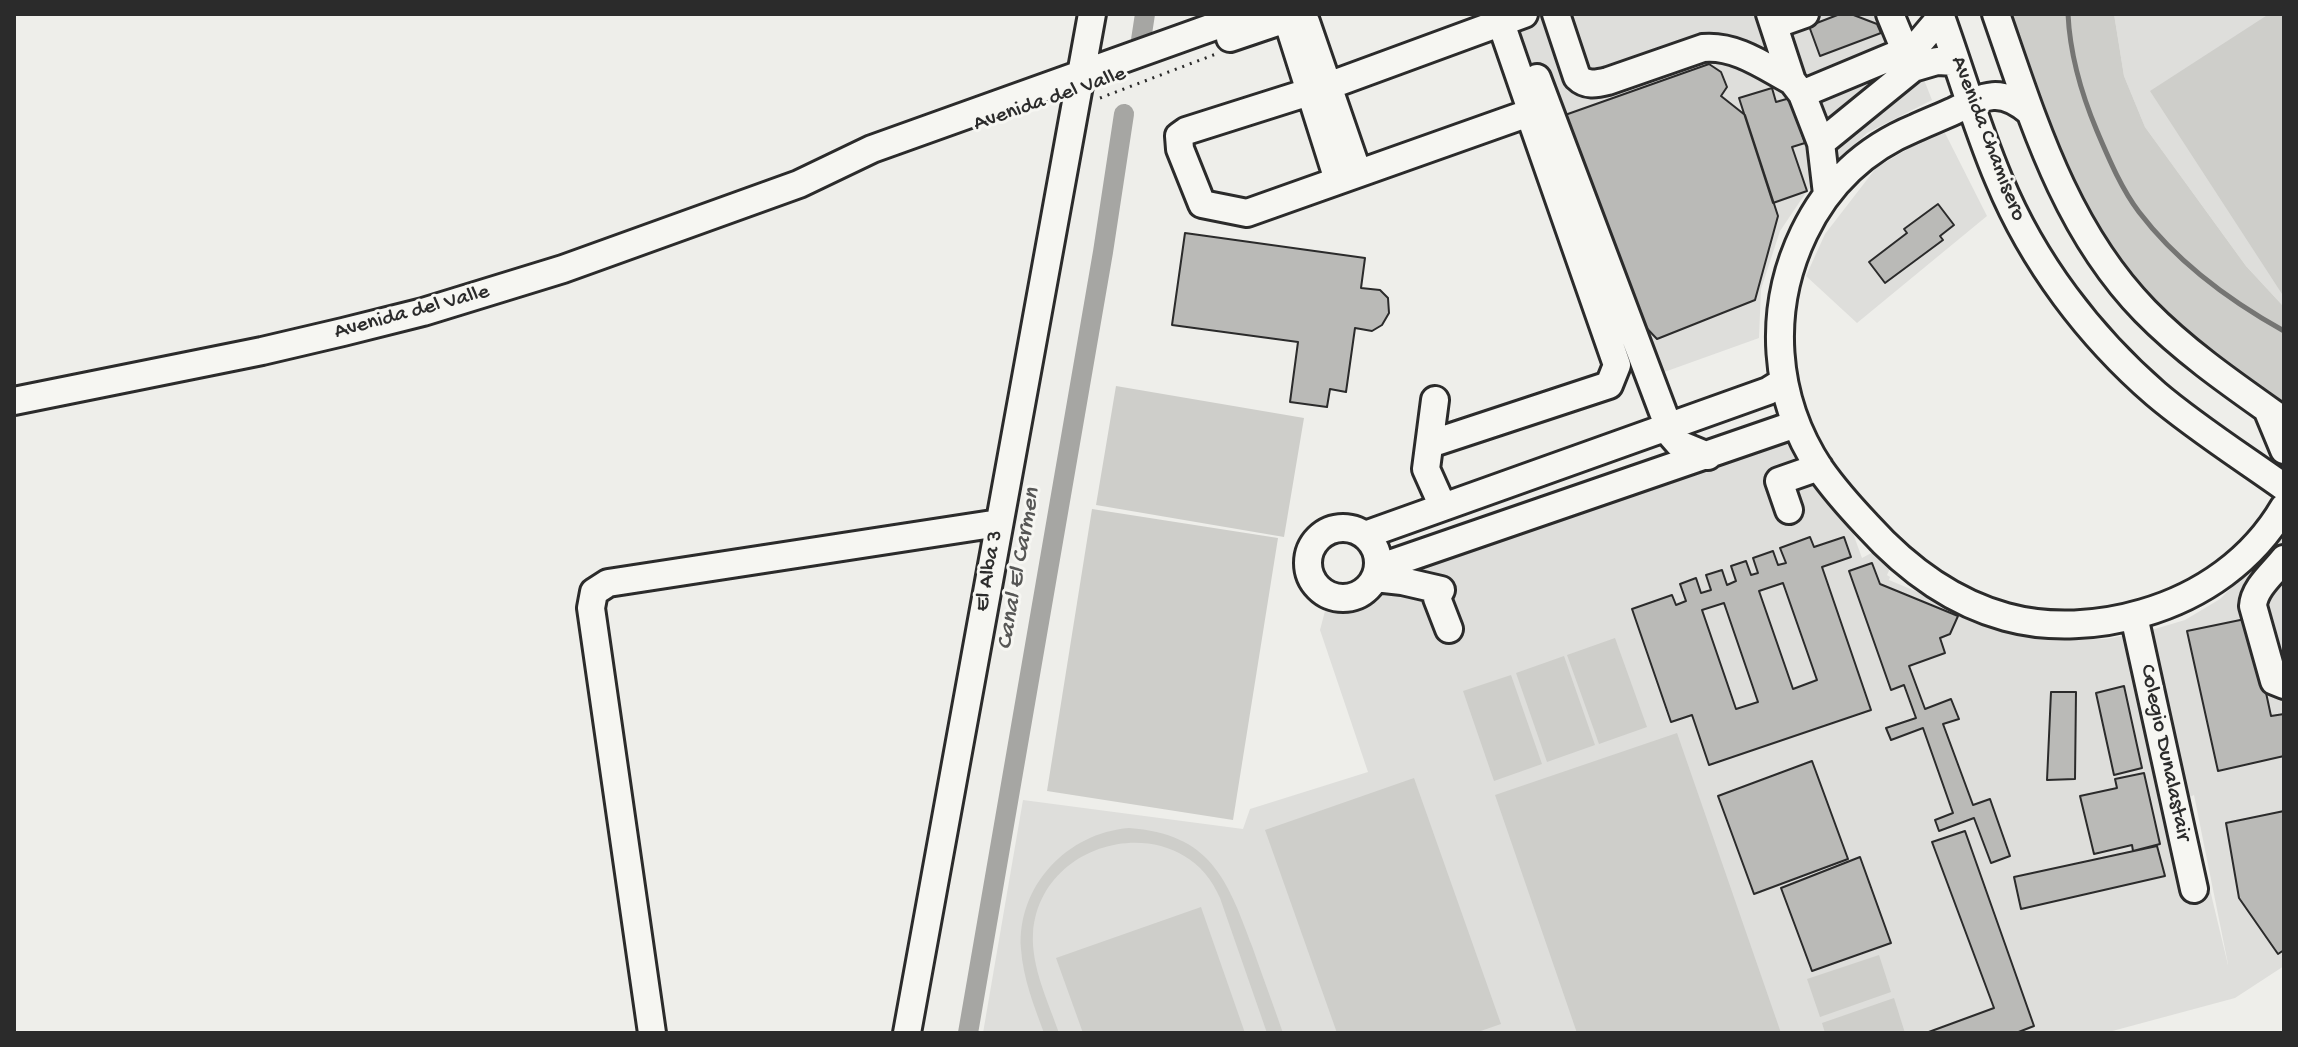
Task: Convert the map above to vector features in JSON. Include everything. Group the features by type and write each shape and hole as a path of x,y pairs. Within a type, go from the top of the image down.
{"street":[{"name":"El Alba 3","path":"907,1033 1092,14"},
{"name":"Avenida del Valle","path":"1077,90 1249,14"},
{"path":"1556,14 1577,77 1581,82 1593,84 1713,47 1736,51 1797,88 1909,60 1956,62"},
{"path":"1805,14 1772,19 1821,143 1827,194"},
{"path":"1890,14 1909,60"},
{"path":"1996,14 2030,112 2064,194 2112,272 2145,311 2177,341 2276,415 2284,450"},
{"path":"1821,143 1909,60 1940,15"},
{"name":"Avenida Chamisero","path":"1940,15 1999,180 2047,272 2085,322 2130,371 2157,395 2284,487"},
{"name":"Avenida del Valle","path":"14,401 262,351 423,312 577,265 799,184 872,149 1077,90 1297,16"},
{"path":"1297,16 1348,177"},
{"path":"1513,18 1319,88 1186,131 1179,136 1180,149 1202,204 1247,213 1529,113"},
{"path":"1430,444 1609,385 1617,365 1529,113 1513,18"},
{"path":"1513,18 1672,436 1679,444 1708,456"},
{"path":"2030,112 2005,96 1969,102 1892,137 1856,161 1827,194 1796,250 1784,288 1779,322 1784,381 1796,424 1819,467 1847,504 1890,549 1925,578 1964,601 2006,617 2046,624 2090,624 2134,616 2176,602 2215,581 2253,548 2284,507"},
{"path":"1821,143 1837,156 1856,161"},
{"path":"1365,535 1768,391 1784,381"},
{"path":"1435,400 1426,469 1443,507"},
{"path":"1377,573 1796,424"},
{"path":"1789,510 1779,481 1819,467"},
{"path":"652,1033 591,608 594,592 608,583 999,523"},
{"path":"1341,527 1353,529 1374,544 1378,556 1377,573 1368,588 1357,596 1333,597 1322,592 1310,576 1307,561 1310,549 1322,534 1341,527"},
{"path":"2284,559 2258,590 2253,606 2274,681 2284,685"},
{"path":"1377,573 1441,590 1437,598 1449,629"},
{"name":"Colegio Dunalastair","path":"2134,616 2194,889"}],"path":[{"path":"1077,90 1217,54"}],"shaded area":[{"path":"1507,14 1898,14 1932,100 1867,133 1807,191 1780,231 1761,289 1759,338 1642,380"},
{"path":"2004,14 2114,14 2124,76 2145,127 2246,266 2284,307 2284,408 2201,348 2131,281 2075,198"},
{"path":"2114,14 2284,14 2284,307 2246,266 2145,127 2124,76"},
{"path":"2269,14 2284,14 2284,297 2150,91"},
{"path":"1945,133 1987,216 1857,323 1806,276 1825,234 1876,168 1924,139"},
{"path":"1116,386 1304,418 1284,537 1096,505"},
{"path":"1788,436 1850,525 1862,558 1875,551 1891,566 1887,575 1889,580 2001,627 2057,640 2106,639 2185,620 2220,599 2284,535 2284,966 2235,998 2105,1033 983,1033 1023,800 1243,829 1250,809 1368,772 1320,630 1325,611 1362,609 1377,602 1389,589 1390,569","holes":["2194,795 2228,965 2188,798"]},
{"path":"1092,509 1278,538 1233,820 1047,791"},
{"path":"1615,638 1647,727 1599,744 1567,655"},
{"path":"1564,656 1595,745 1547,762 1516,673"},
{"path":"1511,675 1542,764 1494,781 1463,691"},
{"path":"1677,733 1781,1033 1577,1033 1495,795"},
{"path":"1414,778 1501,1024 1475,1033 1337,1033 1265,830"},
{"path":"1129,828 1179,839 1212,864 1234,900 1283,1033 1267,1033 1220,898 1201,869 1176,851 1146,843 1115,845 1085,855 1060,873 1041,900 1033,946 1041,984 1059,1033 1044,1033 1022,960 1022,926 1027,904 1050,867 1067,852 1085,840"},
{"path":"1201,907 1245,1033 1083,1033 1056,958"},
{"path":"1879,955 1891,992 1820,1017 1807,979"},
{"path":"1894,998 1905,1033 1825,1033 1822,1023"}],"building":[{"path":"1840,14 1851,14 1877,24 1881,33 1820,56 1809,26"},
{"path":"1709,64 1721,72 1727,87 1721,96 1745,115 1778,216 1755,300 1657,339 1638,319 1565,115"},
{"path":"1772,88 1776,102 1790,98 1805,143 1792,147 1807,191 1773,203 1739,98"},
{"path":"1938,204 1954,225 1940,236 1943,240 1885,283 1869,262 1907,233 1904,229"},
{"path":"1185,233 1365,258 1361,288 1380,290 1388,298 1389,313 1382,325 1372,331 1355,328 1346,392 1330,389 1327,407 1290,402 1298,342 1172,325"},
{"path":"1810,537 1814,547 1844,537 1851,557 1822,567 1871,710 1709,765 1692,715 1671,722 1632,609 1672,595 1676,605 1686,601 1680,584 1696,578 1701,593 1711,590 1706,575 1722,570 1727,585 1736,581 1731,566 1746,561 1751,575 1758,573 1753,558 1773,551 1778,565 1786,563 1780,548","holes":["1783,583 1817,680 1793,689 1759,591","1724,603 1758,702 1736,709 1702,610"]},
{"path":"1872,563 1880,584 1958,616 1950,634 1940,638 1945,653 1909,666 1925,709 1951,699 1959,719 1943,724 1973,805 1990,799 2010,856 1991,863 1974,818 1939,831 1935,820 1953,813 1923,728 1891,740 1886,728 1916,718 1904,685 1891,690 1849,571"},
{"path":"2250,618 2271,716 2284,714 2284,756 2218,771 2187,631"},
{"path":"2124,686 2142,768 2114,775 2096,693"},
{"path":"2051,692 2076,692 2075,779 2047,780"},
{"path":"1812,761 1848,859 1754,894 1718,796"},
{"path":"2144,773 2160,844 2133,851 2132,845 2094,854 2080,796 2117,788 2115,779"},
{"path":"2284,811 2284,950 2278,954 2239,898 2226,823"},
{"path":"1965,831 2034,1026 2016,1033 1926,1033 1994,1008 1932,842"},
{"path":"2157,846 2165,876 2021,909 2014,877"},
{"path":"1860,857 1891,943 1812,971 1781,888"}],"waterway":[{"name":"Canal El Carmen","path":"1141,40 1145,14"},
{"path":"2068,14 2077,74 2086,103 2111,163 2133,203 2187,264 2244,307 2284,331"},
{"name":"Canal El Carmen","path":"968,1033 1124,114"}]}
